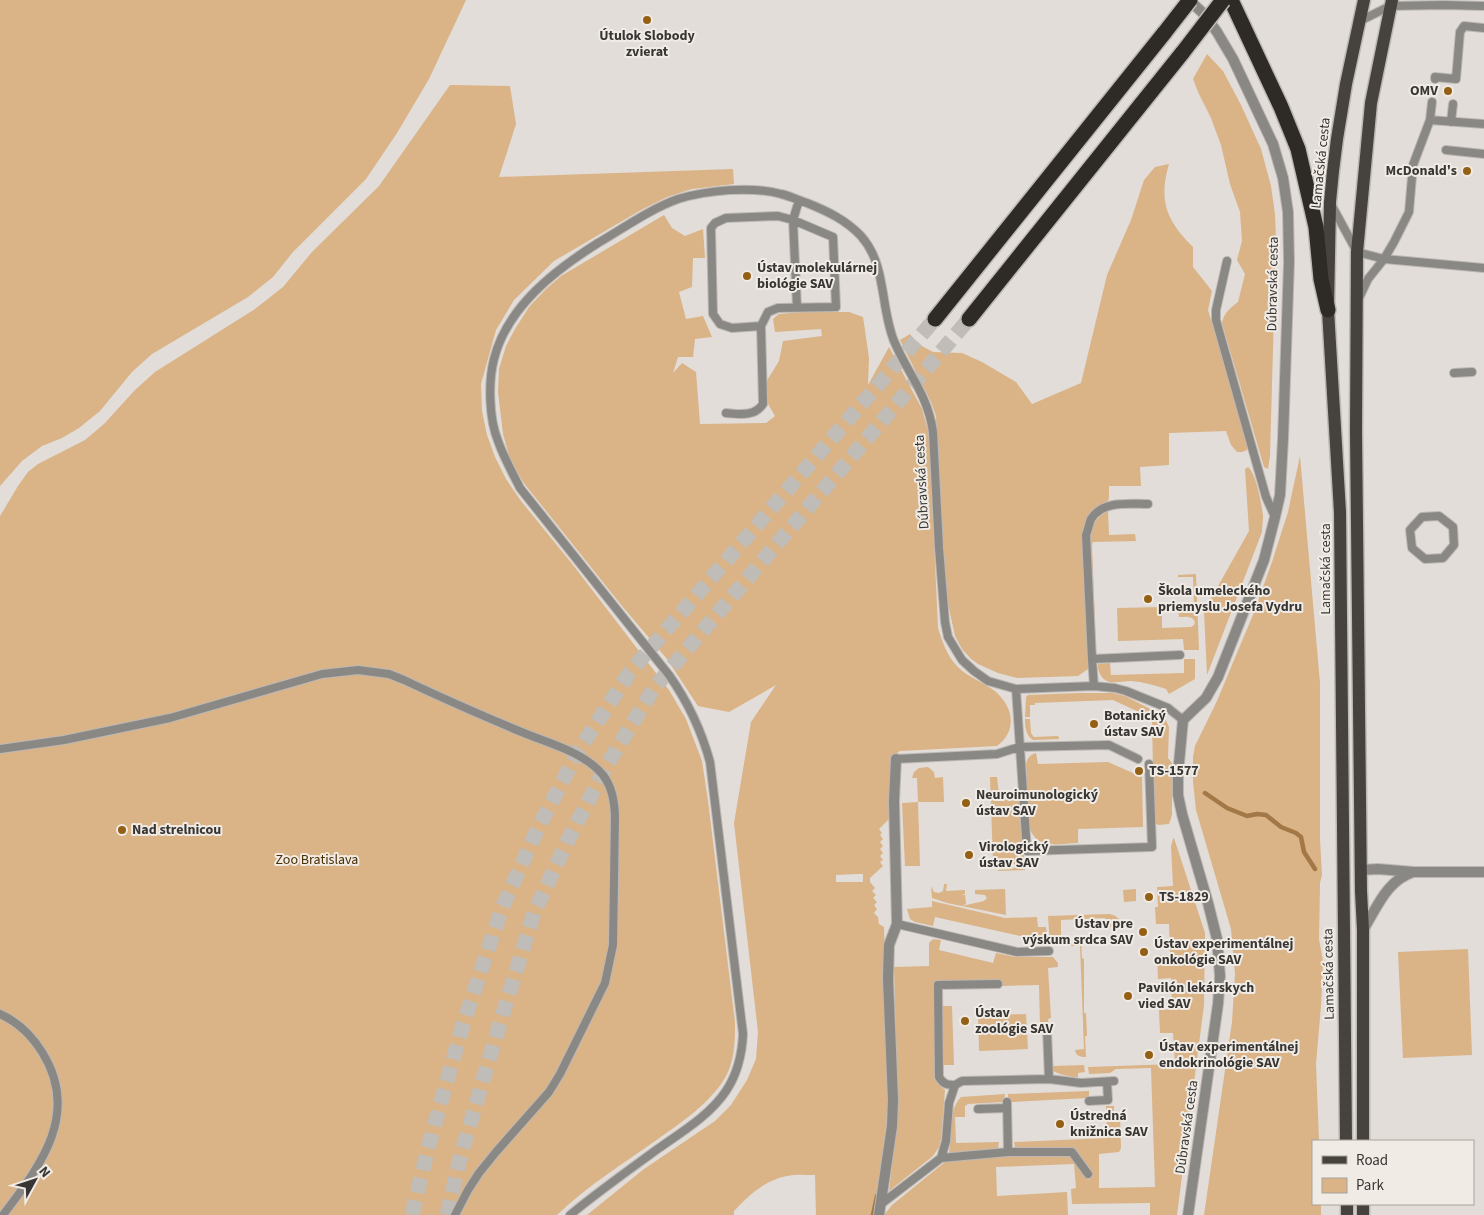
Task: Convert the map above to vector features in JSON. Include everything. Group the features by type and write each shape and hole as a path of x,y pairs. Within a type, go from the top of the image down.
{"highway":[{"path":"935,319 1190,0"},
{"path":"969,319 1183,52 1222,0"},
{"path":"1231,0 1281,107 1298,149 1316,227 1321,279 1328,310"}],"main road":[{"name":"Lamačská cesta","path":"1346,1140 1340,512 1328,310 1330,202 1336,139 1358,22 1364,0"},
{"path":"1363,1140 1363,930 1356,432 1357,252 1371,103 1391,3"},
{"path":"1343,880 1348,874 1361,870"}],"street":[{"name":"Dúbravská cesta","path":"1188,1215 1217,1013 1220,976 1217,939 1178,795 1183,720 1206,698 1218,677 1264,560 1276,517 1280,495 1283,439 1288,262 1288,212 1284,178 1273,144 1233,59 1208,20 1190,0"},
{"path":"879,1215 892,1126 893,1100 888,979 889,945 897,924 894,801 896,759"},
{"path":"1361,870 1484,872"},
{"path":"1363,930 1389,888 1406,875 1414,872"}],"lane":[{"path":"1358,22 1391,3 1440,2 1484,6"},
{"path":"1435,80 1435,77 1456,80 1460,32 1464,26 1484,28"},
{"path":"1357,302 1368,279 1384,259 1394,242 1409,212 1413,165 1430,120 1432,102"},
{"path":"1451,122 1453,104"},
{"path":"1430,120 1484,124"},
{"path":"1446,150 1484,154"},
{"name":"Dúbravská cesta","path":"570,1215 709,1111 726,1092 738,1069 743,1034 710,762 699,728 684,696 669,675 520,488 506,463 497,439 490,394 490,376 501,338 524,304 562,267 666,204 711,192 738,190 780,194 822,209 843,221 862,238 874,257 895,343 926,402 931,416 945,622 948,637 962,660 988,681 1016,689 1094,686 1126,691 1168,708 1183,720"},
{"path":"796,307 794,220 799,200"},
{"path":"1330,202 1357,252 1384,259 1484,268"},
{"path":"726,413 746,415 760,409 764,404 761,326 768,312 778,308 836,307 834,237 794,220 778,216 726,218 715,223 711,228 713,314 720,324 732,328 761,326"},
{"path":"1227,261 1216,310 1216,320 1266,497 1276,517"},
{"path":"1454,373 1472,372"},
{"path":"1246,459 1255,457"},
{"path":"1094,686 1086,535 1091,520 1100,509 1110,505 1148,504"},
{"path":"1439,516 1453,527 1454,545 1442,558 1425,559 1412,548 1410,530 1422,517 1439,516"},
{"path":"1092,658 1180,655"},
{"path":"0,749 64,740 179,716 322,674 358,670 389,674 404,680 579,757 602,775 610,786 615,815 613,945 604,983 560,1074 549,1092 479,1174 455,1215"},
{"path":"1016,689 1027,851 1152,847 1149,764"},
{"path":"896,759 998,754 1019,747 1109,745 1138,759"},
{"path":"897,924 1017,952 1049,951"},
{"path":"998,984 938,985 939,1077 942,1082 949,1085 955,1085 962,1081 1049,1079 1081,1083 1111,1082 1108,1100 1089,1101"},
{"path":"0,1014 26,1032 40,1049 55,1078 59,1104 57,1122 48,1146 28,1179 2,1215"},
{"path":"1047,1030 1049,1079"},
{"path":"941,1158 946,1141 950,1103 955,1085"},
{"path":"978,1109 1007,1105 1008,1152"},
{"path":"881,1204 941,1158 1008,1152 1072,1152 1088,1174"}],"green space":[{"path":"0,0 466,0 429,79 397,133 366,179 293,252 273,277 248,297 152,354 132,372 100,411 79,428 62,438 42,446 22,461 0,486"},
{"path":"1207,54 1223,71 1241,105 1261,149 1271,186 1276,241 1270,456 1268,469 1264,467 1222,323 1224,316 1238,302 1245,274 1237,260 1242,241 1240,212 1230,184 1221,145 1193,79"},
{"name":"Zoo Bratislava","path":"450,85 510,86 516,124 499,177 733,169 734,184 692,189 667,197 641,210 554,261 514,300 496,330 481,384 482,411 487,435 506,479 521,501 669,690 686,719 702,761 735,1022 734,1051 731,1065 719,1087 694,1112 593,1185 557,1215 0,1215 0,516 28,472 38,464 85,440 104,424 135,390 155,372 255,309 283,287 312,252 379,186"},
{"path":"1169,164 1164,189 1167,210 1177,228 1193,247 1193,267 1212,291 1208,310 1238,412 1247,436 1247,450 1237,452 1231,445 1226,431 1169,433 1169,465 1140,467 1141,486 1109,486 1108,501 1094,511 1087,519 1084,529 1088,669 1078,676 1017,678 998,673 971,659 962,649 955,636 948,604 941,519 936,416 900,340 910,334 918,344 933,352 962,353 982,362 1016,382 1032,404 1081,383 1107,275 1131,220 1144,180 1155,167"},
{"path":"664,215 672,228 685,236 703,229 705,258 693,258 692,287 679,292 686,319 703,316 712,337 695,339 693,357 678,357 673,373 682,363 696,372 700,424 766,423 775,416 767,402 766,382 779,361 783,341 822,336 821,329 775,332 773,319 779,314 836,309 839,312 849,312 863,317 869,358 868,385 889,347 922,409 929,434 938,628 945,648 953,662 966,674 996,692 1007,705 1011,719 1008,733 997,746 900,751 891,757 891,819 879,829 883,839 880,842 883,846 880,849 883,853 880,856 883,860 880,862 883,866 870,878 870,882 875,888 872,891 876,895 873,898 877,902 874,905 877,909 874,913 878,917 879,924 884,927 885,956 883,959 883,976 887,1071 885,1138 873,1215 816,1215 815,1175 790,1175 772,1181 752,1194 734,1211 734,1215 587,1215 644,1169 715,1121 731,1105 747,1080 756,1059 758,1032 734,823 751,722 776,685 729,712 698,706 667,659 523,482 510,459 503,434 498,392 499,369 506,346 529,307 561,276","holes":["863,874 863,882 836,882 836,875"]},
{"path":"1300,456 1320,683 1320,840 1322,875 1320,883 1319,939 1323,961 1316,1064 1319,1140 1312,1140 1312,1205 1321,1205 1321,1215 1204,1215 1232,1022 1235,974 1231,929 1196,810 1193,757 1195,746 1217,701 1253,615 1288,512"},
{"path":"1248,467 1254,476 1260,497 1263,516 1262,532 1207,675 1204,611 1249,531 1245,469"},
{"path":"1108,511 1109,535 1135,534 1136,541 1093,542 1092,544 1096,653 1094,653 1090,533 1096,520"},
{"path":"1196,574 1199,650 1184,650 1183,639 1118,641 1117,608 1162,607 1162,628 1191,627 1194,625 1195,622 1192,618 1179,617 1178,606 1194,606 1193,577 1178,577 1178,575"},
{"path":"1184,659 1195,659 1195,679 1169,694 1166,689 1144,683 1131,681 1109,682 1101,676 1098,666 1098,664 1110,663 1111,675 1184,673"},
{"path":"1113,693 1125,696 1164,716 1169,727 1168,758 1172,763 1172,815 1169,824 1158,825 1154,822 1152,718 1113,700 1035,703 1035,705 1030,705 1030,717 1025,717 1026,697 1028,695"},
{"path":"1025,719 1030,719 1031,733 1034,737 1057,736 1059,739 1033,740 1026,731"},
{"path":"1036,753 1038,764 1108,762 1142,777 1143,827 1078,829 1078,843 1048,844 1037,839 1032,834 1029,826 1026,764 1030,757"},
{"path":"928,767 934,772 935,778 943,777 944,802 918,802 917,778 912,778 914,772 919,768"},
{"path":"990,777 997,777 999,794 1020,793 1025,870 998,871 1012,869 1015,867 1014,864 1012,862 993,863"},
{"path":"918,802 920,866 905,866 902,803"},
{"path":"1174,838 1205,933 1204,1005 1177,1215 1150,1215 1150,1203 1072,1204 1071,1189 1076,1188 1074,1164 996,1167 997,1196 1067,1192 1068,1215 884,1215 892,1205 945,1162 995,1157 1066,1155 1076,1162 1088,1180 1092,1176 1072,1148 1020,1149 1015,1147 1014,1142 1107,1138 1106,1106 1114,1106 1114,1115 1120,1115 1121,1148 1119,1152 1099,1154 1099,1188 1155,1187 1151,1068 1116,1069 1110,1073 1089,1074 1088,1067 1175,1064 1173,1033 1160,1033 1159,1010 1172,1009 1171,978 1158,979 1157,955 1170,955 1169,924 1156,924 1155,907 1158,907 1157,887 1173,886 1171,846"},
{"path":"944,884 947,884 946,891 965,890 965,894 961,895 965,895 966,904 962,906 984,901 987,898 985,895 975,894 975,890 1005,889 1006,915 947,903 932,898 931,886 934,892 939,893 943,891"},
{"path":"1136,889 1136,901 1124,902 1123,890"},
{"path":"932,901 1005,918 1037,917 1038,927 1046,927 1047,935 1020,936 935,917 933,926 910,919 907,909 932,907"},
{"path":"1109,914 1118,918 1121,926 1105,927 1105,918 1061,920 1059,940 1050,944 1048,916"},
{"path":"933,939 941,940 939,950 993,963 996,953 1016,957 1053,957 1058,963 1058,967 1048,968 1051,1018 1048,1019 1049,1027 1040,1026 1039,985 1001,986 1001,980 934,982 936,1077 937,1083 945,1090 941,1139 939,1147 933,1156 889,1191 898,1111 894,967 929,966 929,943"},
{"path":"1076,939 1081,939 1082,958 1084,959 1086,1057 1079,1056 1075,1050 1084,1049 1080,946 1070,946"},
{"path":"1468,949 1472,1055 1403,1058 1398,952"},
{"path":"941,1006 952,1006 954,1065 942,1065"},
{"path":"1026,1014 1028,1049 979,1051 978,1015"},
{"path":"1084,1065 1085,1072 1078,1073 1078,1077 1066,1076 1053,1071 1053,1066"},
{"path":"1089,1091 1087,1098 1011,1102 1008,1099 1008,1094"},
{"path":"1005,1094 1004,1102 968,1104 965,1106 965,1117 955,1117 956,1143 999,1142 998,1149 995,1151 949,1153 952,1116 961,1097"}],"waterway":[{"path":"1205,793 1227,808 1247,816 1266,815 1281,827 1296,833 1301,837 1304,852 1315,869"},
{"path":"873,1215 877,1196"}],"tunnel":[{"path":"412,1215 428,1148 462,1028 502,908 539,826 579,750 630,672 935,319"},
{"path":"447,1215 460,1158 534,913 567,842 607,765 654,688 969,319"}],"place":[{"name":"Útulok Slobody zvierat","path":"647,20"},
{"name":"OMV","path":"1448,91"},
{"name":"McDonald's","path":"1467,171"},
{"name":"Ústav molekulárnej biológie SAV","path":"747,276"},
{"name":"Škola umeleckého priemyslu Josefa Vydru","path":"1148,599"},
{"name":"Botanický ústav SAV","path":"1094,724"},
{"name":"TS-1577","path":"1139,771"},
{"name":"Neuroimunologický ústav SAV","path":"966,803"},
{"name":"Nad strelnicou","path":"122,830"},
{"name":"Virologický ústav SAV","path":"969,855"},
{"name":"TS-1829","path":"1149,897"},
{"name":"Ústav pre výskum srdca SAV","path":"1143,932"},
{"name":"Ústav experimentálnej onkológie SAV","path":"1144,952"},
{"name":"Pavilón lekárskych vied SAV","path":"1128,996"},
{"name":"Ústav zoológie SAV","path":"965,1021"},
{"name":"Ústav experimentálnej endokrinológie SAV","path":"1149,1055"},
{"name":"Ústredná knižnica SAV","path":"1060,1124"}]}
